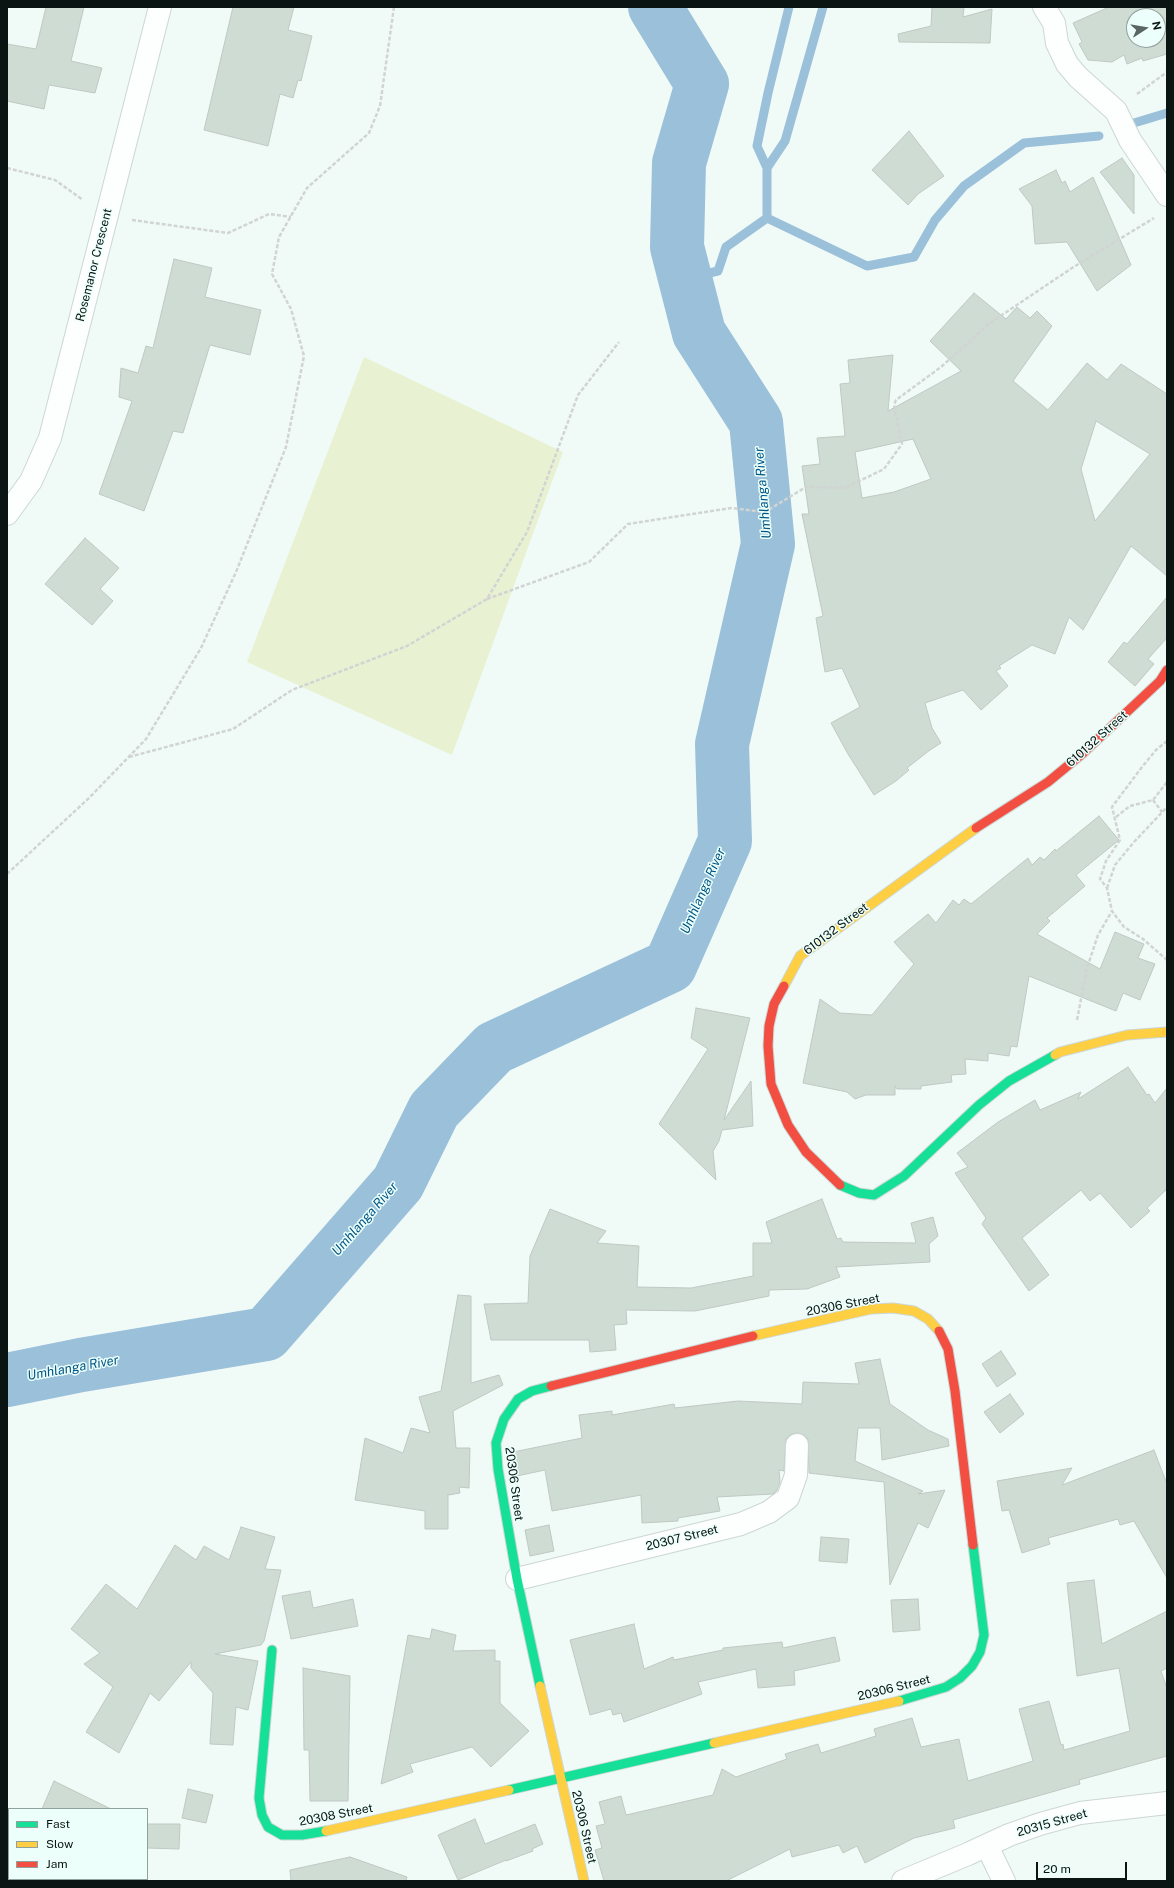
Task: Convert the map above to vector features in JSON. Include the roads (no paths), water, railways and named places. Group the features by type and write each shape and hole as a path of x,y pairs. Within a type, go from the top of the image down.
{"street":[{"name":"Rosemanor Crescent","path":"7,514 31,481 50,438 160,7"},
{"path":"1044,7 1054,23 1057,43 1067,64 1078,77 1116,111 1130,140 1147,167 1164,205"},
{"name":"610132 Street","path":"1167,670 1160,681 1082,754 1048,782 977,828 881,895 800,956 774,1004 769,1026 768,1046 771,1084 788,1125 806,1152 838,1184 859,1193 874,1195 904,1176 946,1140 979,1105 1008,1081 1060,1052 1127,1035 1167,1032"},
{"name":"20306 Street","path":"560,1779 923,1695 946,1687 960,1678 972,1666 980,1652 984,1635 955,1391 948,1349 940,1333 928,1319 914,1311 893,1308 871,1309 532,1391 518,1399 504,1419 496,1443 498,1469 517,1579 560,1779 584,1881"},
{"name":"20307 Street","path":"517,1579 741,1524 769,1512 788,1498 796,1475 797,1444"},
{"name":"20308 Street","path":"272,1650 259,1798 262,1815 268,1827 282,1834 302,1835 327,1831 560,1779"},
{"name":"20315 Street","path":"903,1881 1009,1835 1080,1813 1167,1803"},
{"path":"986,1846 1004,1881"}],"waterway":[{"name":"Umhlanga River","path":"7,1380 81,1365 266,1334 398,1183 434,1110 494,1048 670,966 725,841 722,744 768,544 756,422 699,333 677,247 679,163 702,84 655,7"},
{"path":"767,168 757,146 789,7"},
{"path":"767,218 767,168 785,141 823,7"},
{"path":"1134,123 1167,113"},
{"path":"688,293 696,276 718,271 726,247 767,218 867,266 914,257 935,220 964,186 1024,143 1099,136"}]}
